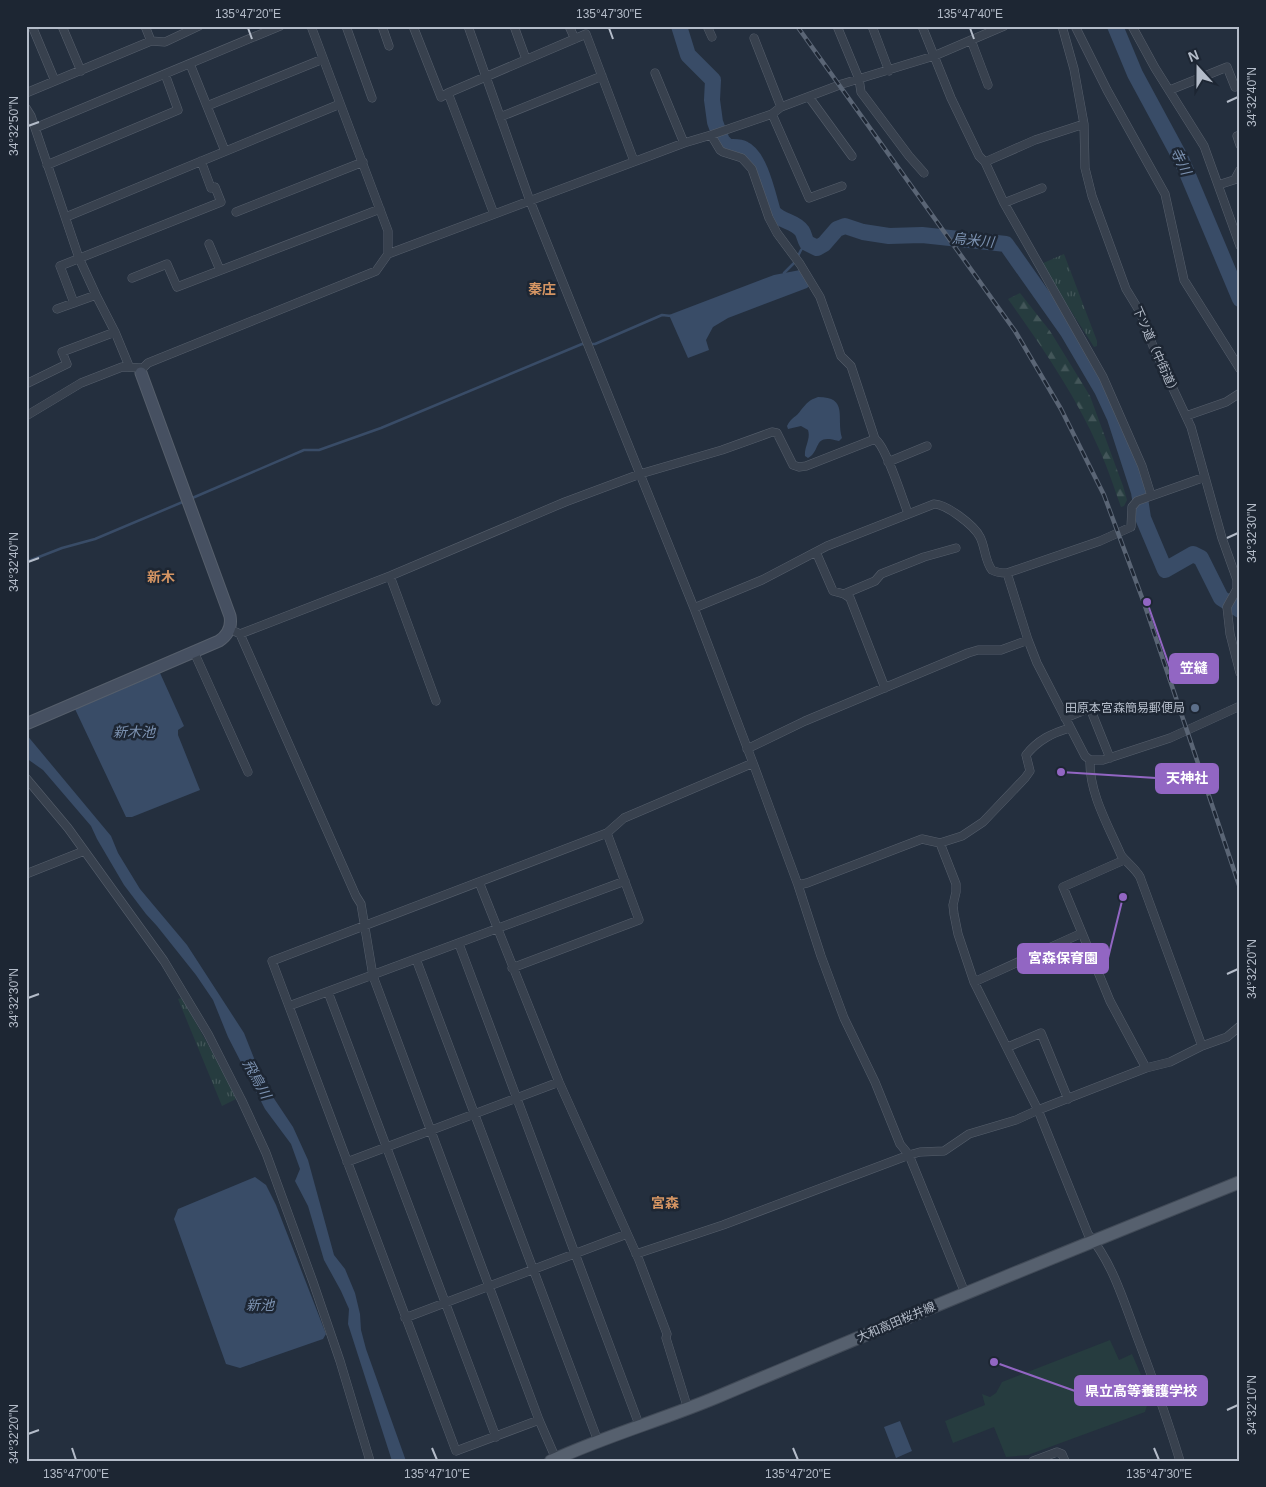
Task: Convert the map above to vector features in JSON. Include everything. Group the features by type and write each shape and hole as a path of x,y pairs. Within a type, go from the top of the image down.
{"main road":[{"name":"大和高田桜井線","path":"554,1460 598,1441 688,1408 1094,1240 1240,1182"}],"street":[{"path":"32,26 54,81"},
{"path":"62,26 81,71"},
{"path":"145,26 151,41"},
{"path":"26,93 151,41 165,42 198,26"},
{"path":"35,128 280,26"},
{"path":"311,26 364,162 388,231 388,254"},
{"path":"346,26 372,98"},
{"path":"382,26 389,46"},
{"path":"413,26 441,97 485,76 586,34 634,161"},
{"path":"468,26 530,201 694,608 753,763 798,884 821,956 844,1018 875,1082 900,1144 909,1154 965,1293"},
{"path":"514,26 526,59"},
{"path":"569,26 574,39"},
{"path":"707,26 712,37"},
{"path":"837,26 859,79 861,92 924,173"},
{"path":"872,26 889,71"},
{"path":"922,26 955,106 979,156 985,162 1004,203 1104,377 1142,466 1151,495"},
{"path":"142,370 148,363 376,271 388,254 634,161 772,114 781,107 859,79 934,56 971,40 990,29 1004,26"},
{"name":"下ツ道（中街道）","path":"1062,26 1074,69 1084,124 1085,168 1092,196 1126,289 1140,312 1152,346 1191,427 1222,538 1237,580 1237,589 1227,607 1230,634 1240,673"},
{"path":"1075,26 1107,90 1165,194 1184,280 1240,369"},
{"path":"1132,26 1155,68 1204,146 1240,246"},
{"path":"754,38 781,107"},
{"path":"971,40 988,85"},
{"path":"207,106 323,59"},
{"path":"190,64 225,152"},
{"path":"1170,90 1227,66 1234,87"},
{"path":"655,73 684,143"},
{"path":"48,165 178,110 165,74"},
{"path":"500,117 602,76"},
{"path":"448,93 494,214"},
{"path":"809,97 852,156"},
{"path":"66,217 340,104"},
{"path":"26,108 35,128 79,258 115,332 128,366"},
{"path":"772,114 809,198 842,186"},
{"path":"985,162 1035,140 1084,124"},
{"path":"716,133 720,150 742,158 752,169 777,233 800,264 820,297 841,356 851,366 875,439 880,442 908,513"},
{"path":"1240,135 1237,136 1240,145"},
{"path":"74,303 60,266 221,202 214,187 211,188 201,161"},
{"path":"236,212 364,162"},
{"path":"1218,185 1237,178 1240,170"},
{"path":"1004,203 1042,188"},
{"path":"132,278 167,264 177,287 380,209"},
{"path":"209,244 220,270"},
{"path":"57,309 96,295"},
{"path":"26,384 66,364 62,352 115,332"},
{"path":"26,416 81,383 128,366 142,370"},
{"path":"142,370 235,632 361,904 373,976 554,1460"},
{"path":"1186,416 1226,402 1240,393"},
{"path":"30,722 194,652 235,632 390,576 565,502 640,474 722,450 772,432 777,433 792,465 799,467 875,439"},
{"path":"888,462 927,446"},
{"path":"694,608 762,580 816,552 934,504 947,507 976,531 980,537 991,569 998,573 1007,573 1100,542 1127,530 1131,527 1132,507 1137,501 1205,478"},
{"path":"844,594 875,581 881,574 924,557 956,548"},
{"path":"816,552 833,591 850,598 885,688"},
{"path":"1007,573 1036,663 1085,756 1090,760 1110,758 1170,738 1240,706"},
{"path":"390,576 436,701"},
{"path":"747,749 805,721 968,653 978,650 1002,650 1028,640"},
{"path":"194,652 248,772"},
{"path":"1065,718 1090,708 1110,758"},
{"path":"798,884 807,883 922,839 940,843 962,836 983,822 1020,784 1030,771 1026,755 1032,748 1052,733 1070,728"},
{"path":"1090,760 1092,788 1124,860 1135,869 1140,878 1202,1046"},
{"path":"540,1420 456,1451 272,961 607,833 624,818 753,763"},
{"path":"26,778 68,828 137,922 184,992 242,1101 266,1153 313,1282 370,1461"},
{"path":"512,968 640,920 607,833"},
{"path":"940,843 956,884 953,905 954,914 958,934 974,982 1038,1110 1088,1234 1094,1240 1115,1277 1164,1408 1180,1461"},
{"path":"26,874 84,851"},
{"path":"1124,860 1063,887 1110,1001 1146,1068"},
{"path":"289,1006 624,881"},
{"path":"479,882 559,1082 636,1254 667,1334 666,1338 688,1408"},
{"path":"974,982 1082,933"},
{"path":"459,944 640,1427"},
{"path":"416,959 598,1441"},
{"path":"328,992 496,1437"},
{"path":"636,1254 723,1225 909,1154 944,1150 969,1134 1016,1120 1146,1068 1170,1062 1202,1046 1227,1037 1240,1026"},
{"path":"1008,1047 1041,1033 1068,1099"},
{"path":"347,1162 559,1082"},
{"path":"405,1318 626,1234"},
{"path":"1034,1461 1057,1452 1062,1454 1065,1461"}],"green space":[{"path":"1064,254 1097,341 1097,346 1094,347 1041,264"},
{"path":"1020,293 1050,331 1090,396 1123,486 1127,500 1124,506 1121,507 1102,456 1080,410 1046,354 1008,299"},
{"path":"182,998 236,1099 222,1106 178,999"},
{"path":"1110,1340 1119,1360 1132,1354 1150,1396 1145,1412 1028,1455 1006,1457 994,1427 953,1443 945,1421 985,1405 982,1394 990,1397 996,1393 1002,1382"}],"water":[{"path":"800,270 810,285 807,288 728,318 713,327 706,340 709,350 688,358 669,315 774,275"},
{"path":"818,397 828,398 838,405 842,438 839,441 825,439 821,441 808,458 805,456 805,453 809,437 808,430 801,426 788,429 787,426 812,399"},
{"name":"新木池","path":"160,673 184,726 178,730 178,735 200,790 132,817 126,817 75,709"},
{"name":"飛鳥川","path":"26,734 111,836 118,853 140,889 187,945 244,1033 261,1076 293,1127 308,1160 334,1255 345,1269 355,1293 366,1349 406,1461 392,1461 348,1324 349,1309 324,1260 308,1206 295,1181 300,1169 291,1144 265,1109 228,1037 213,1000 196,975 124,885 91,826 43,770 26,758"},
{"name":"新池","path":"255,1177 266,1185 276,1205 326,1334 323,1339 240,1368 226,1364 174,1219 178,1209"},
{"path":"900,1421 912,1451 896,1458 884,1427"}],"waterway":[{"name":"烏米川","path":"679,26 688,55 713,80 712,100 715,122 722,141 728,147 740,147 750,153 763,177 773,212 799,228 803,232 807,243 817,248 824,244 837,229 845,226 863,232 889,236 922,235 1006,244 1068,332 1102,390 1115,418 1139,492 1143,518 1165,570 1193,554 1201,558 1221,598 1240,610"},
{"name":"寺川","path":"1115,26 1135,74 1182,161 1240,299"},
{"path":"784,273 795,262 807,243"},
{"path":"190,499 304,450 319,450 381,428 582,344 595,344 662,315 671,316"},
{"path":"26,562 62,548 95,539 185,501"}],"railway":[{"path":"797,26 1015,331 1061,409 1104,495 1144,603 1240,888"}],"place":[{"name":"笠縫","path":"1147,602"},
{"name":"田原本宮森簡易郵便局","path":"1195,708"},
{"name":"天神社","path":"1061,772"},
{"name":"宮森保育園","path":"1123,897"},
{"name":"県立高等養護学校","path":"994,1362"}],"district":[{"name":"秦庄","path":"542,289"},
{"name":"新木","path":"161,577"},
{"name":"宮森","path":"665,1203"}]}
